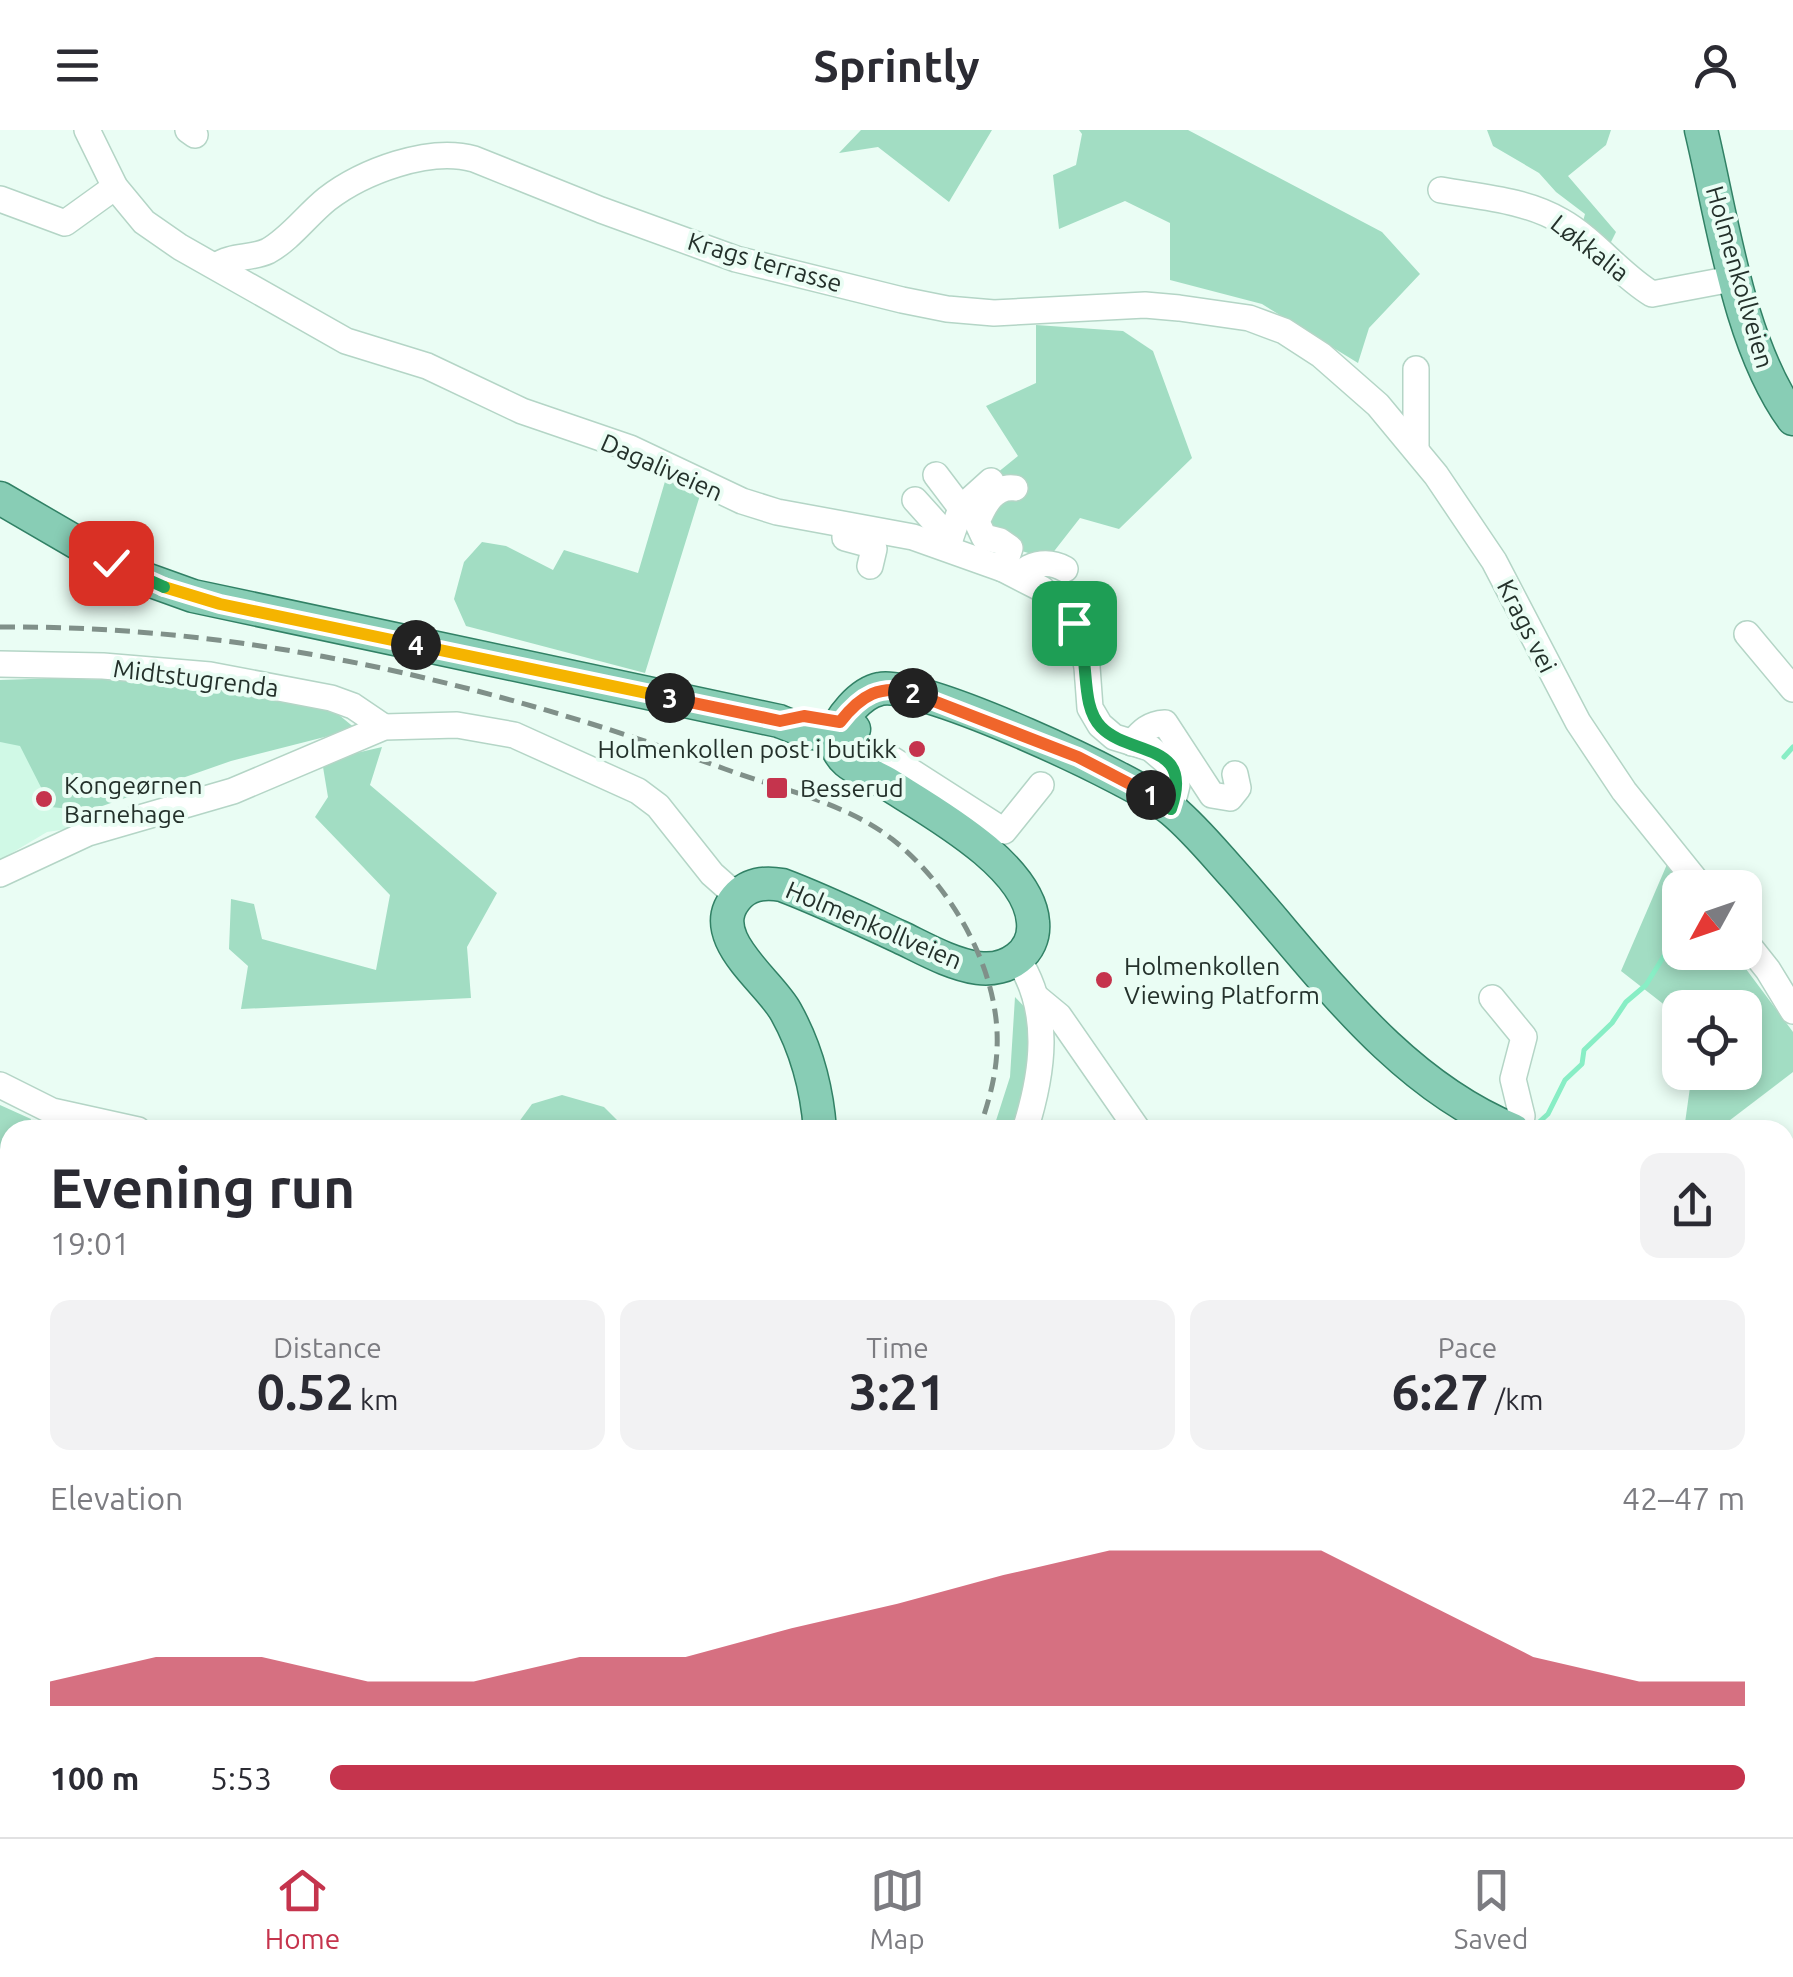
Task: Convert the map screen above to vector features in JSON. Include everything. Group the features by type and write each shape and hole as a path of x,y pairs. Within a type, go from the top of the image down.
{"main road":[{"name":"Holmenkollveien","path":"1701,130 1736,278 1764,367 1793,419"},
{"path":"0,498 130,573 193,596 780,721 804,716 846,723 861,748 924,794 1023,890 1034,926 1028,946 1018,959"},
{"path":"846,723 868,694 882,688 927,697 1102,767 1171,809 1406,1064 1460,1104 1494,1120"},
{"name":"Holmenkollveien","path":"738,896 762,883 782,885 967,965 992,969 1018,959"},
{"path":"738,896 728,921 731,940 786,1012 810,1071 818,1120"}],"street":[{"name":"Dagaliveien","path":"87,130 115,187 144,222 365,348 427,366 522,412 630,448 742,502 948,543 1013,573 1055,599 1080,634 1094,717 1107,732 1150,748 1169,764 1177,786 1171,809"},
{"name":"Krags terrasse","path":"216,266 225,260 268,250 326,200 355,182 435,156 463,156 762,267 902,300 974,312 1145,305 1249,318 1284,331 1341,372"},
{"path":"0,198 65,223 115,187"},
{"name":"Løkkalia","path":"1441,190 1546,212 1652,294 1736,278"},
{"path":"1416,369 1416,450"},
{"name":"Krags vei","path":"1341,372 1378,405 1467,517 1494,561 1552,677 1600,756 1687,870"},
{"path":"936,475 962,508"},
{"path":"914,500 948,543 962,508 1003,484 977,522 984,537 1010,548 1013,573 1040,564 1065,568"},
{"path":"846,523 845,538 874,549 870,566"},
{"path":"1747,634 1793,690"},
{"name":"Midtstugrenda","path":"0,664 103,666 210,675 331,698 353,706 384,727"},
{"path":"0,874 88,833 233,791 384,727 419,724 484,728 514,735 638,791 658,806 712,874 738,896"},
{"path":"1132,743 1143,730 1165,724 1212,795 1230,798 1238,788 1235,774"},
{"path":"924,794 1004,831 1041,785"},
{"path":"1018,959 1036,997 1042,1035 1040,1074 1028,1120"},
{"path":"1762,962 1793,1011"},
{"path":"1036,997 1058,1016 1131,1120"},
{"path":"1492,998 1524,1037 1513,1079 1520,1120"},
{"path":"0,1085 52,1111 93,1120"}],"shaded area":[{"path":"861,130 992,130 949,202 878,147 839,153"},
{"path":"1079,130 1188,130 1382,232 1420,274 1369,328 1358,363 1262,304 1170,280 1170,223 1125,201 1059,229 1053,175 1076,165 1082,134"},
{"path":"1487,130 1611,130 1606,145 1568,176 1616,232 1608,248 1582,225 1585,214 1539,173 1493,146"},
{"path":"1036,325 1123,331 1153,351 1192,458 1119,529 1080,518 1048,559 934,524 1018,456 986,406 1036,383"},
{"path":"666,478 701,492 645,673 466,626 454,599 464,562 482,542 506,546 553,570 564,550 638,573"},
{"path":"61,678 175,683 272,696 333,710 356,729 231,761 88,811 51,807 20,746 0,742 0,680"},
{"name":"Kongeørnen Barnehage","path":"0,742 45,747 87,819 74,828 47,832 0,860"},
{"path":"382,747 370,785 497,893 467,947 471,998 241,1009 248,966 229,949 231,899 254,904 262,939 376,970 390,895 315,817 328,797 322,761"},
{"path":"1662,876 1662,970 1747,970 1762,990 1662,990 1662,1003 1621,971"},
{"path":"1762,990 1793,1032 1793,1072 1730,1120 1685,1120 1690,1090 1762,1090"},
{"path":"1015,997 1033,1016 1033,1075 1019,1120 996,1120 1010,1077"},
{"path":"562,1095 604,1107 617,1120 520,1120 532,1104"},
{"path":"0,1105 31,1119 31,1120 0,1120"}],"waterway":[{"path":"1784,757 1793,747"},
{"path":"1541,1120 1565,1080 1582,1064 1584,1050 1646,985 1662,959"}],"railway":[{"path":"0,627 186,636 368,665 459,686 637,738 790,790 874,826 914,858 934,881 953,906 981,961 991,990 997,1049 982,1120"}],"place":[{"name":"Holmenkollen post i butikk","path":"917,749"},
{"name":"Besserud","path":"777,788"},
{"name":"Kongeørnen Barnehage","path":"44,799"},
{"name":"Holmenkollen Viewing Platform","path":"1104,980"}],"route":[{"path":"111,563 172,590 220,604 780,721 804,716 840,722 874,690 909,691 1102,767 1171,809 1177,786 1169,764 1150,748 1114,737 1094,717 1087,692 1084,647 1074,623"}]}
